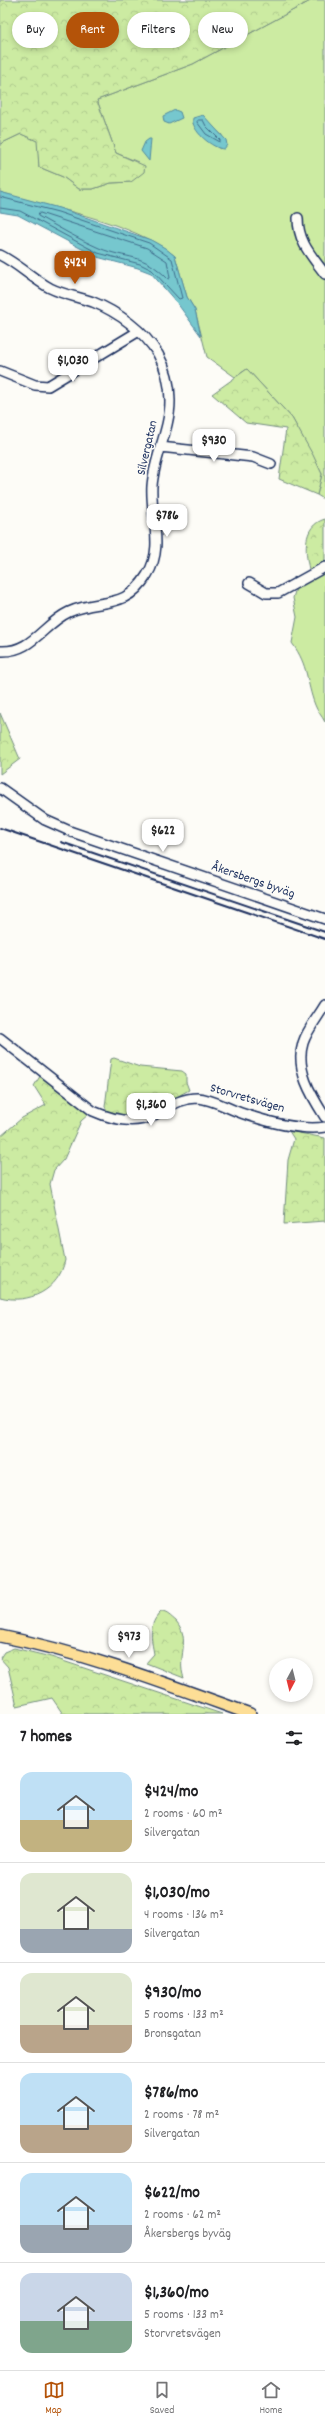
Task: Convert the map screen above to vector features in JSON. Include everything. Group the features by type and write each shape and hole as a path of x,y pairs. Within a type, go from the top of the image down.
{"main road":[{"path":"0,1636 55,1648 141,1675 250,1714"}],"street":[{"path":"298,218 298,232 302,244 325,274"},
{"name":"Silvergatan","path":"0,255 35,279 63,294 94,302 124,319 139,331 158,355 167,375 170,412 160,447 152,487 157,543 152,565 142,582 115,602 84,607 69,612 52,624 29,645 19,649 0,651"},
{"path":"0,371 35,385 48,386 139,331"},
{"path":"160,447 253,457 271,464"},
{"path":"249,583 266,592 278,593 325,567"},
{"name":"Åkersbergs byväg","path":"0,788 45,820 67,830 325,919"},
{"path":"325,1005 304,1042 300,1061 308,1088 325,1117"},
{"name":"Storvretsvägen","path":"0,1038 93,1111 105,1116 132,1120 144,1119 178,1101 198,1098 208,1100 261,1119 315,1128 325,1127"}],"green space":[{"path":"0,0 312,0 248,34 248,12 198,12 198,48 223,48 193,64 97,100 116,153 145,166 144,172 131,182 111,183 93,189 79,189 63,177 39,167 37,141 21,134 0,144"},
{"path":"312,0 325,0 325,500 317,495 322,474 292,418 247,369 235,377 207,357 195,310 187,297 175,256 136,233 91,217 0,192 0,144 21,134 38,141 39,167 63,177 79,189 93,189 111,183 131,182 138,162 116,153 97,100 193,64 223,48 248,48 248,34","holes":["192,122 209,124 222,135 220,149 203,137"]},
{"path":"247,369 292,418 313,455 322,474 317,495 279,479 286,429 246,423 212,394"},
{"path":"325,519 325,565 310,573 306,549 308,534 317,523"},
{"path":"325,570 325,722 312,697 302,659 292,643 297,617 293,598 296,588"},
{"path":"0,713 20,759 0,774"},
{"path":"114,1058 140,1067 182,1071 186,1074 186,1082 189,1090 160,1106 142,1113 122,1115 109,1113 105,1107 111,1059"},
{"path":"42,1073 89,1114 81,1121 64,1159 54,1170 50,1184 65,1260 62,1271 56,1280 41,1293 22,1299 11,1299 0,1297 0,1137 22,1118 46,1105 34,1086"},
{"path":"289,1131 325,1138 325,1221 284,1224 288,1160 294,1139"},
{"path":"161,1612 171,1616 181,1628 183,1635 182,1671 184,1678 146,1663 154,1654 151,1637 152,1626"},
{"path":"14,1648 51,1657 222,1714 63,1714 52,1698 17,1706 8,1667 0,1658 4,1652"}],"water":[{"path":"175,110 180,112 182,118 169,124 164,122 163,116"},
{"path":"203,115 226,140 227,145 224,149 214,146 203,138 195,128 193,118"},
{"path":"151,139 149,161 141,151 145,142"},
{"path":"0,192 59,208 151,240 165,248 175,256 187,297 195,310 201,336 177,303 151,273 97,257 18,215 0,212"}],"railway":[{"path":"0,828 325,939"},
{"path":"61,842 325,932"}]}
